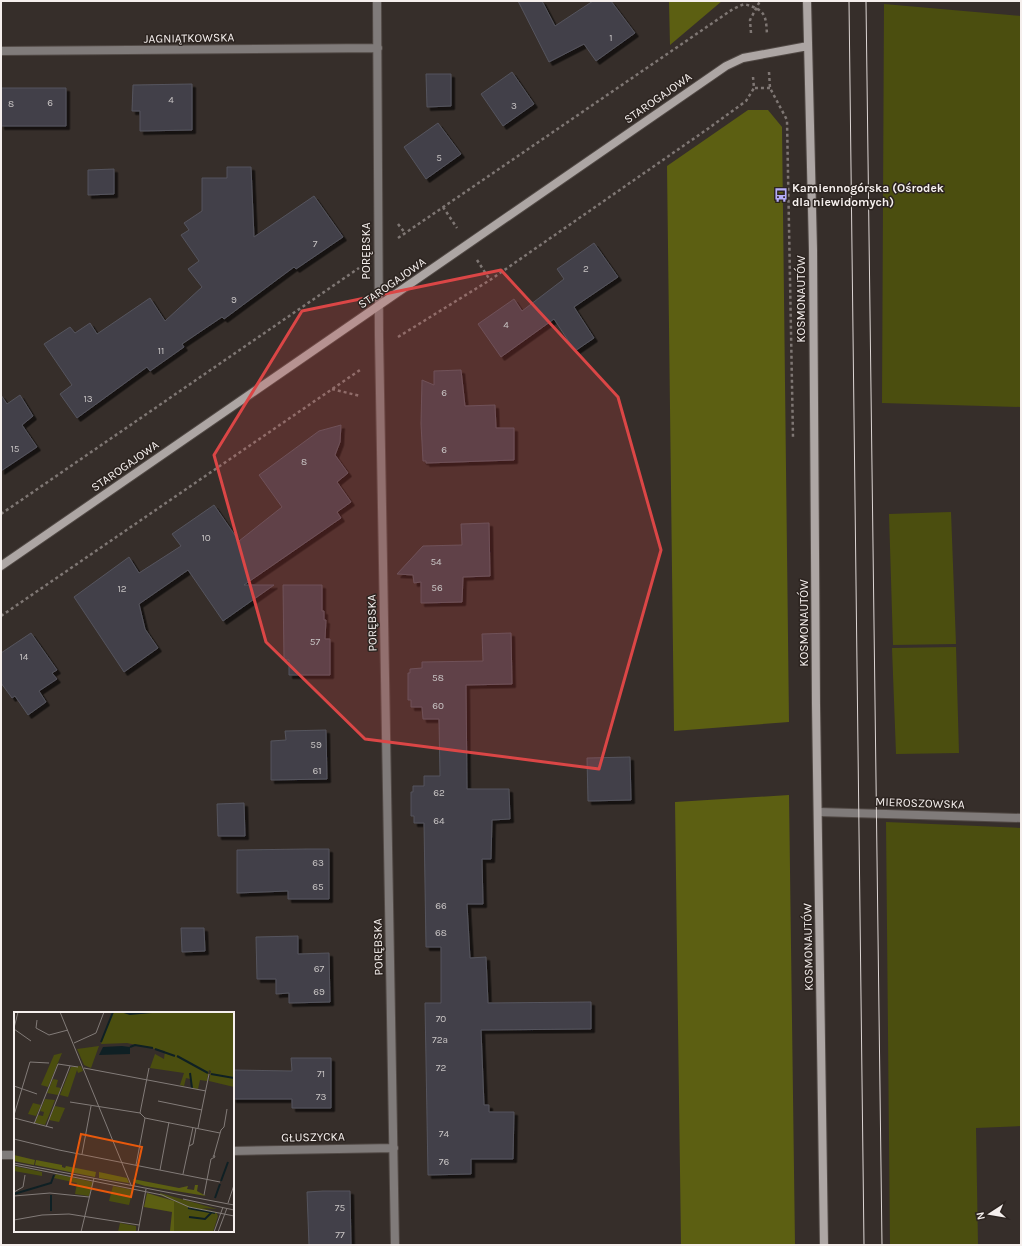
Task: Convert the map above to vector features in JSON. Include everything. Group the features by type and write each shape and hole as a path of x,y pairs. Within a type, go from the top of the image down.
{"main road":[{"name":"KOSMONAUTÓW","path":"807,1 813,242 816,704 819,812 824,1245"},
{"name":"STAROGAJOWA","path":"1,566 726,66 743,58 808,46"}],"street":[{"name":"PORĘBSKA","path":"377,1 378,307 395,1245"},
{"name":"JAGNIĄTKOWSKA","path":"1,52 378,48"},
{"name":"MIEROSZOWSKA","path":"819,812 1021,818"},
{"name":"GŁUSZYCKA","path":"234,1151 394,1148"},
{"path":"1,1155 14,1155"}],"path":[{"path":"752,33 750,20 758,8 760,1"},
{"path":"405,233 733,10 744,4 758,8 766,17 767,22"},
{"path":"397,339 404,333 490,280 734,110 746,101 754,88 753,78"},
{"path":"754,88 770,88"},
{"path":"443,207 460,234"},
{"path":"474,256 490,280"},
{"path":"1,514 361,266"},
{"path":"1,616 362,369"},
{"path":"332,389 366,398"}],"highlighted area":[{"path":"501,270 618,397 661,550 599,769 365,739 266,642 214,455 302,311"}],"shaded area":[{"path":"669,1 722,1 670,45"},
{"path":"884,4 1021,16 1021,407 882,403"},
{"path":"748,110 768,110 782,127 789,722 674,731 667,166"},
{"path":"951,512 956,644 893,645 889,514"},
{"path":"956,647 959,753 896,754 892,648"},
{"path":"789,795 795,1245 681,1245 675,802"},
{"path":"886,822 1021,828 1021,1126 976,1128 978,1245 890,1245"}],"building":[{"path":"518,1 542,1 555,26 593,1 611,1 635,33 596,61 584,44 549,62"},
{"path":"512,72 534,104 503,126 481,94"},
{"path":"426,74 451,74 451,106 427,107"},
{"path":"192,84 192,130 140,131 140,111 132,111 133,85"},
{"path":"1,88 66,88 66,126 1,126"},
{"path":"438,123 461,154 426,179 404,147"},
{"path":"227,167 251,167 254,237 314,196 343,237 296,269 294,267 224,319 222,317 182,344 184,347 150,371 147,367 77,418 60,394 72,385 44,344 70,327 75,333 90,323 97,334 150,298 165,321 202,287 188,269 199,261 181,235 189,230 184,223 202,211 202,178 227,178"},
{"path":"114,169 114,194 88,195 88,170"},
{"path":"594,243 618,277 574,307 594,338 575,351 554,319 501,357 478,324 514,299 522,311 564,279 557,269"},
{"path":"461,370 465,406 495,405 496,428 514,428 514,460 426,463 426,461 423,461 421,424 422,380 434,385 434,371"},
{"path":"1,395 7,404 20,395 33,416 22,425 37,447 1,471"},
{"path":"341,425 340,442 335,455 348,473 337,482 351,502 337,512 341,518 244,585 274,585 223,621 188,570 139,604 145,629 158,648 124,672 74,597 129,557 139,573 181,546 172,534 214,505 239,541 282,507 259,475 319,431"},
{"path":"489,523 490,576 463,577 462,602 421,603 421,582 414,583 413,575 397,574 423,546 462,545 461,524"},
{"path":"283,585 322,585 322,611 324,611 324,620 326,620 325,639 330,639 330,675 289,675 289,660 284,660"},
{"path":"31,633 57,670 52,673 57,679 39,691 46,702 28,715 15,696 12,698 1,683 1,653"},
{"path":"511,633 512,684 466,685 467,789 509,789 510,819 492,820 491,859 482,859 483,904 467,904 470,958 486,957 488,1003 591,1002 591,1029 481,1030 484,1105 489,1105 489,1112 514,1112 513,1159 471,1159 471,1174 428,1175 425,1003 441,1003 441,947 426,947 424,823 414,823 414,816 411,816 411,792 413,792 413,786 424,786 424,776 440,776 439,719 423,719 422,707 411,707 411,700 408,700 408,673 410,673 410,669 422,668 422,662 483,661 482,634"},
{"path":"326,730 327,779 271,780 271,741 286,740 285,731"},
{"path":"630,757 631,800 588,801 587,758"},
{"path":"244,803 245,836 218,836 217,804"},
{"path":"329,849 329,899 288,899 288,891 237,893 237,850"},
{"path":"181,928 204,928 205,951 182,952"},
{"path":"298,936 298,954 329,953 330,1002 289,1003 289,993 276,994 276,979 257,979 256,937"},
{"path":"291,1058 331,1058 331,1108 292,1108 292,1099 234,1099 234,1070 292,1071"},
{"path":"350,1191 351,1245 309,1245 307,1192"}],"tram line":[{"path":"849,1 864,1245"},
{"path":"866,1 882,1245"}],"place":[{"name":"Kamiennogórska (Ośrodek dla niewidomych)","path":"781,195"}]}
